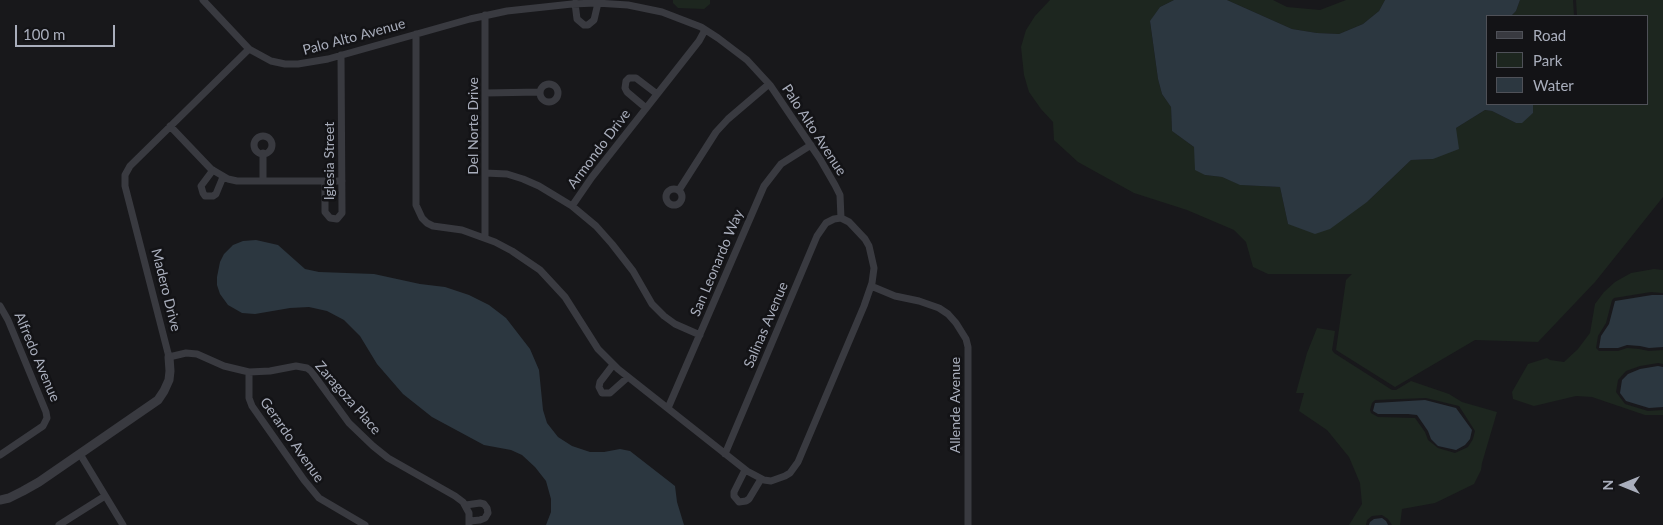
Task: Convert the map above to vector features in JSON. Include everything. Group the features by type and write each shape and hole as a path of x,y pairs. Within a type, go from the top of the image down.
{"street":[{"name":"Palo Alto Avenue","path":"203,0 249,49 271,61 285,64 311,63 486,15 576,3 643,3 705,30 747,60 784,103 811,145 840,195 841,218"},
{"path":"576,3 580,23 588,25 594,20 598,3"},
{"name":"Del Norte Drive","path":"485,238 486,15"},
{"name":"Armondo Drive","path":"572,206 646,108 700,41 705,30"},
{"name":"Palo Alto Avenue","path":"416,34 416,193 419,213 427,223 433,226 462,230 485,238 512,251 540,270 565,297 592,340 613,365 725,454 746,470 761,478"},
{"name":"Madero Drive","path":"0,500 23,492 158,400 164,392 169,380 168,357 124,181 125,176 130,166 249,49"},
{"name":"Iglesia Street","path":"325,181 325,212 330,218 337,219 342,213 341,55"},
{"name":"Armondo Drive","path":"646,108 627,92 625,88 626,81 629,78 636,78 658,94"},
{"path":"679,190 716,132 728,119 769,84"},
{"path":"485,93 540,92"},
{"path":"170,126 213,170 223,177 237,181 342,181"},
{"name":"San Leonardo Way","path":"668,408 764,186 781,164 811,145"},
{"path":"263,154 263,181"},
{"path":"213,170 201,186 206,196 216,194 223,177"},
{"path":"485,173 507,174 523,179 539,186 572,206 596,226 612,244 633,271 652,304 675,324 700,335"},
{"path":"746,470 734,492 734,496 739,502 749,499 761,478 771,481 785,476 790,473 798,462 864,306 871,286 874,268 865,239 849,222 841,218"},
{"name":"Salinas Avenue","path":"725,454 817,236 826,222 841,218"},
{"name":"Allende Avenue","path":"871,286 895,296 939,308 956,323 966,339 968,356 968,525"},
{"name":"Alfredo Avenue","path":"0,306 8,320 47,418 43,426 0,454"},
{"name":"Zaragoza Place","path":"168,357 197,354 224,366 249,372 270,371 296,366 310,370 347,420 388,458 459,498 466,505 480,503 486,506 487,516 483,520 469,519"},
{"path":"613,365 600,382 599,388 602,392 610,393 628,377"},
{"name":"Gerardo Avenue","path":"249,372 249,398 252,406 304,480 320,498 365,525"},
{"path":"80,454 123,525"},
{"path":"59,525 105,496"},
{"path":"466,505 469,519"}],"green space":[{"path":"673,0 710,0 710,4 704,9 678,8 673,3"},
{"path":"1050,0 1174,0 1160,7 1150,22 1158,79 1162,94 1171,107 1172,131 1194,147 1205,175 1222,177 1241,185 1280,187 1288,224 1367,202 1411,160 1433,159 1456,128 1485,110 1492,111 1516,123 1533,113 1533,105 1648,105 1648,15 1577,15 1576,0 1663,0 1663,197 1595,282 1538,342 1475,340 1395,387 1336,350 1346,280 1352,274 1268,274 1253,267 1246,242 1234,230 1187,210 1134,193 1078,162 1054,140 1053,122 1029,92 1024,75 1021,47 1026,30 1035,16"},
{"path":"1227,0 1273,0 1287,7 1320,10 1346,0 1385,0 1379,11 1363,24 1339,34 1292,29"},
{"path":"1520,0 1573,0 1574,15 1512,15 1516,11"},
{"path":"1654,269 1663,270 1663,293 1651,292 1614,298 1606,323 1598,336 1596,348 1599,351 1618,351 1627,348 1649,351 1663,350 1663,364 1640,366 1626,371 1618,380 1616,392 1625,404 1648,411 1663,410 1663,415 1645,415 1592,397 1576,396 1534,406 1513,399 1512,392 1528,364 1547,358 1564,362 1578,349 1590,333 1595,304 1604,292 1615,282 1631,273"},
{"path":"1317,328 1335,331 1332,350 1334,353 1392,390 1396,390 1411,381 1449,394 1462,402 1497,412 1481,470 1474,484 1435,503 1402,509 1400,525 1392,525 1382,515 1372,516 1367,520 1366,525 1349,525 1362,504 1360,483 1349,457 1327,430 1299,411 1304,393 1296,393 1307,353","holes":["1426,398 1459,406 1475,431 1468,447 1455,453 1438,448 1428,440 1415,418 1378,417 1371,413 1370,410 1375,400"]}],"water":[{"path":"1174,0 1227,0 1292,29 1339,34 1363,24 1379,11 1385,0 1520,0 1516,11 1512,15 1486,15 1486,105 1533,105 1533,113 1522,123 1516,123 1492,111 1485,110 1456,128 1459,149 1433,159 1411,160 1367,202 1330,229 1315,234 1288,224 1280,187 1240,185 1222,177 1205,175 1195,170 1194,147 1172,131 1171,107 1162,94 1158,79 1150,21 1160,7"},
{"path":"256,240 278,245 305,269 319,272 374,274 420,284 445,287 469,295 489,305 506,318 530,349 539,370 543,410 547,423 558,437 572,446 590,452 620,449 630,451 675,486 677,502 684,525 546,525 551,512 551,499 546,481 535,467 522,455 511,450 484,445 432,417 403,394 377,364 360,336 344,320 327,311 309,307 255,314 242,313 228,305 220,294 217,285 220,262 224,254 233,245 243,241"},
{"path":"1663,295 1663,347 1649,348 1627,345 1618,348 1599,348 1601,336 1609,324 1615,301"},
{"path":"1663,367 1663,407 1649,408 1626,401 1620,393 1622,380 1628,374 1640,369"},
{"path":"1425,400 1456,408 1472,430 1470,439 1465,445 1456,450 1438,446 1431,439 1417,415 1378,414 1373,411 1375,403"},
{"path":"1382,518 1388,525 1369,525 1374,519"}]}
